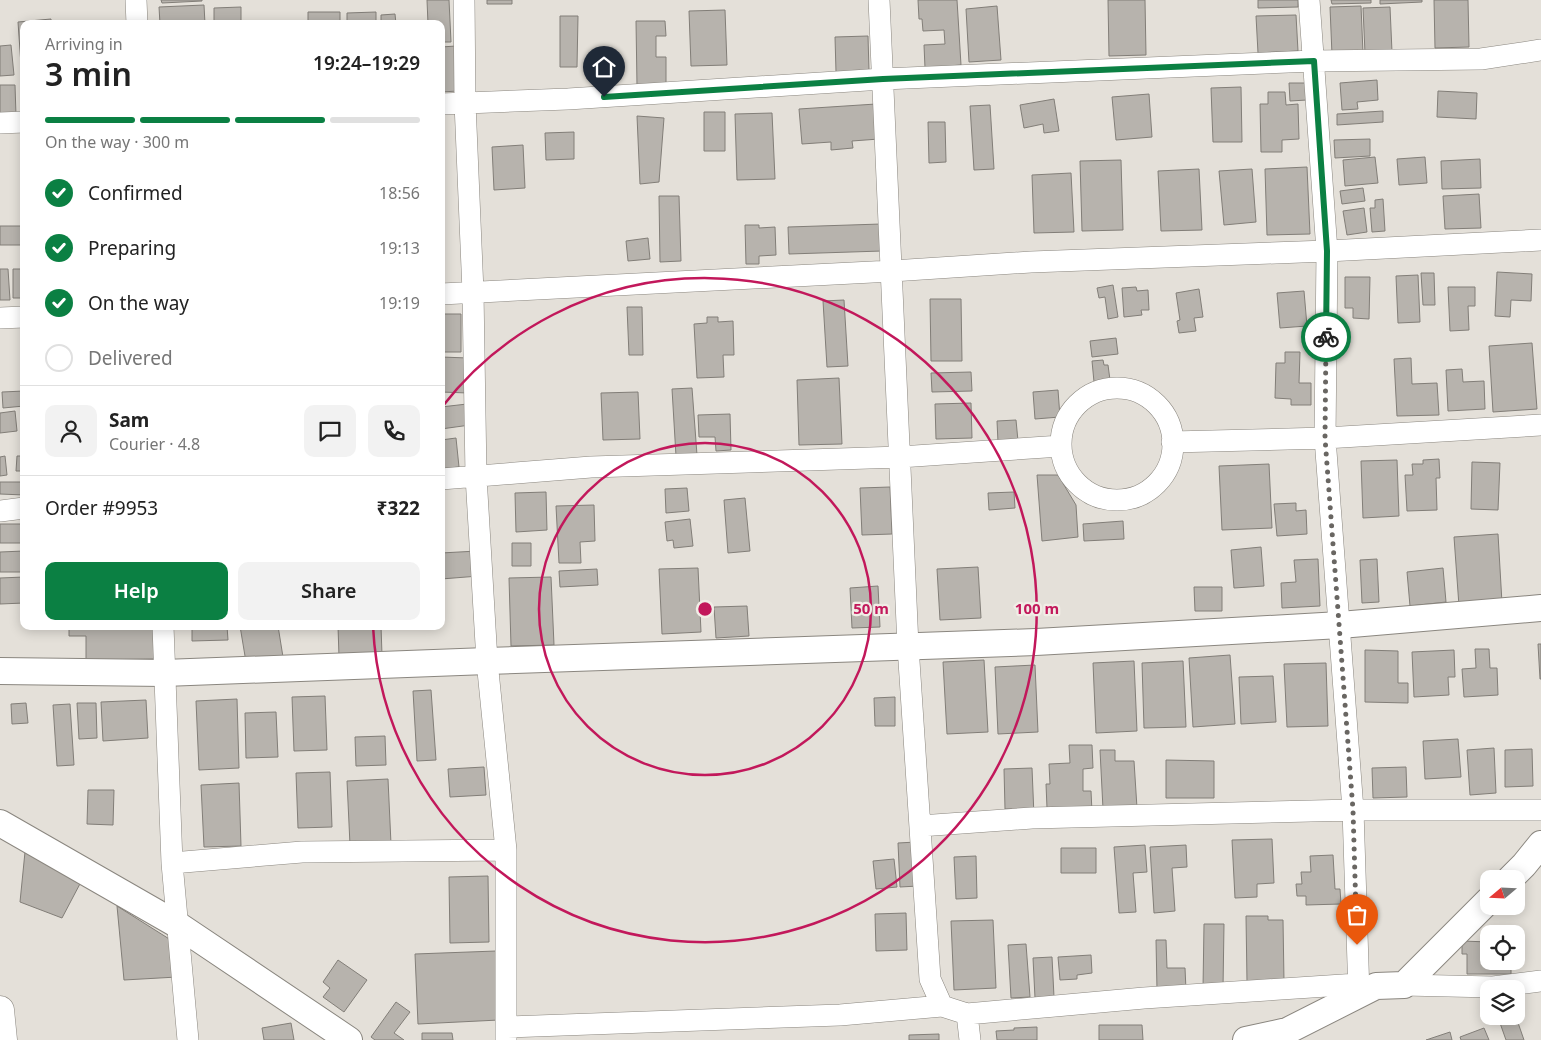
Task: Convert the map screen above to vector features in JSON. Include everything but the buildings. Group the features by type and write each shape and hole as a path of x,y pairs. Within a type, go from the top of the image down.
{"main road":[{"path":"0,1010 3,1040"}],"street":[{"path":"136,0 137,20"},
{"path":"464,0 465,103 473,292 476,476 487,660 506,850 506,1031 840,1015 942,1006 967,1014 1144,998 1359,989 1376,986 1493,987 1541,981"},
{"path":"879,0 908,646 930,979 942,1006"},
{"path":"1309,0 1327,251 1325,438 1353,810 1359,989"},
{"path":"445,104 578,98 883,79 1314,61 1481,59 1541,50"},
{"path":"0,123 20,122"},
{"path":"445,294 892,271 1030,262 1327,251 1541,240"},
{"path":"0,318 20,317"},
{"path":"1117,388 1134,390 1150,398 1164,412 1172,430 1172,442 1173,449 1168,467 1158,483 1142,494 1124,500 1105,499 1088,492 1074,479 1065,463 1061,446 1063,428 1071,412 1083,399 1099,390 1117,388"},
{"path":"1172,442 1325,438 1541,425"},
{"path":"445,479 591,467 900,457 1061,446"},
{"path":"0,510 20,508"},
{"path":"0,671 164,674 487,660 1036,642 1340,624 1541,608"},
{"path":"163,630 172,862 188,1040"},
{"path":"920,826 1032,818 1353,810 1541,810"},
{"path":"0,823 178,925 349,1040"},
{"path":"1518,870 1541,844"},
{"path":"172,862 302,852 506,850"},
{"path":"1404,986 1480,909"},
{"path":"1246,1040 1287,1031 1359,989"},
{"path":"967,1014 970,1040"}],"way so far":[{"path":"1326,337 1325,438 1353,810 1357,945"}],"route":[{"path":"604,97 883,79 1314,61 1327,251 1326,337"}]}
